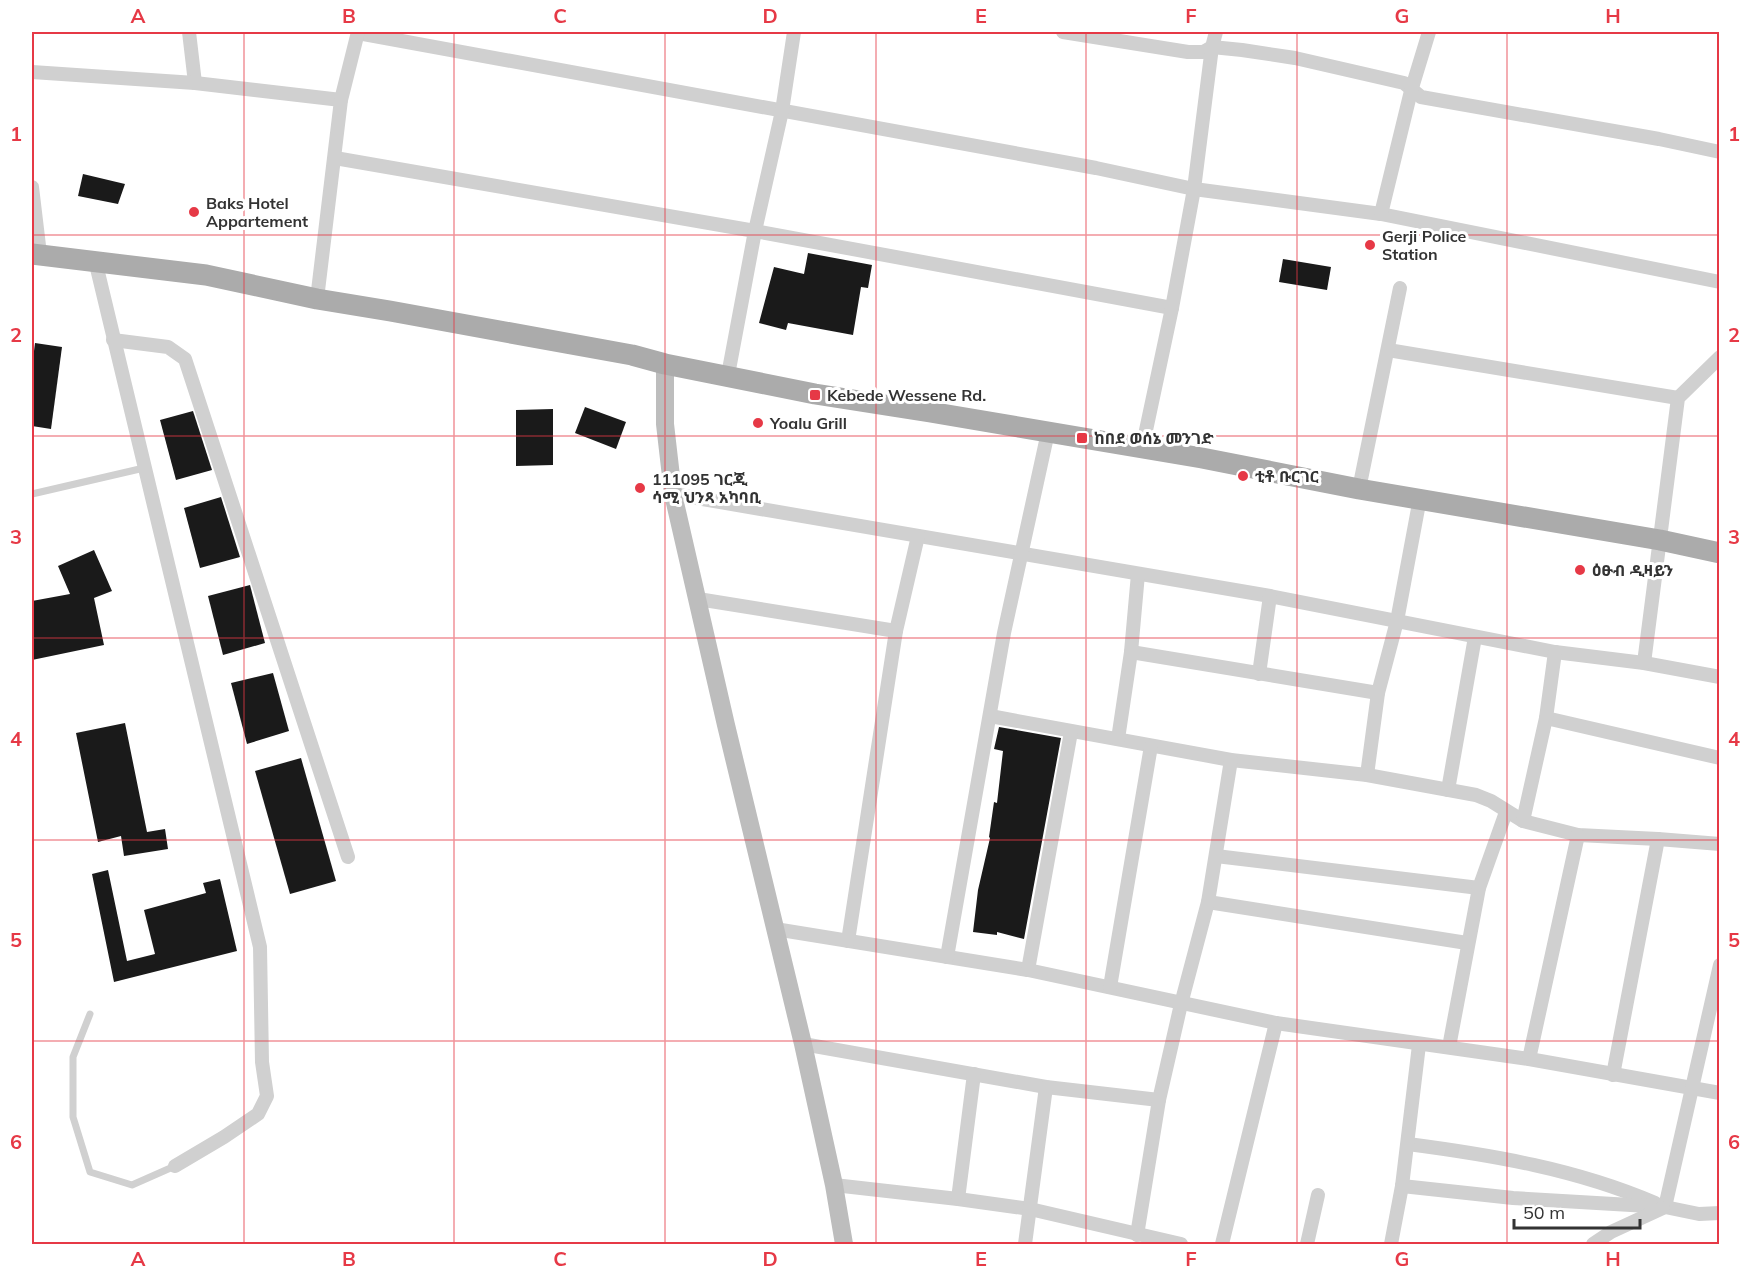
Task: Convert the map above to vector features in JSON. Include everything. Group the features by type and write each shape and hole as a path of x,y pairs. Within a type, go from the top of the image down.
{"main road":[{"path":"36,254 206,275 317,299 632,355 665,364 815,394 1142,448 1359,489 1660,540 1719,553"}],"street":[{"path":"189,32 195,83"},
{"path":"317,299 341,100 358,32 1096,168 1194,189 1380,213 1719,282"},
{"path":"728,375 755,231 782,111 794,32"},
{"path":"1063,32 1188,52 1203,52 1212,47 1295,58 1404,83 1421,97 1659,139 1719,152"},
{"path":"1142,448 1172,308 1194,189 1212,47 1216,32"},
{"path":"1380,213 1411,91 1429,32"},
{"path":"32,72 195,83 341,100"},
{"path":"335,158 755,231 1172,308"},
{"path":"32,187 36,254"},
{"path":"95,260 260,947 262,1062 267,1096 258,1114 175,1166"},
{"path":"1359,489 1400,288"},
{"path":"113,340 168,347 185,359 348,857"},
{"path":"1388,350 1678,398"},
{"path":"1644,663 1678,398 1719,357"},
{"path":"665,364 666,424 673,494 726,725 804,1044 834,1185 844,1245"},
{"path":"947,957 1020,554 1048,432"},
{"path":"673,494 1270,596 1555,652 1644,663 1719,677"},
{"path":"1367,775 1378,693 1397,621 1420,498"},
{"path":"848,941 896,631 918,536"},
{"path":"1118,739 1131,652 1138,574"},
{"path":"1259,674 1270,596"},
{"path":"698,599 896,631"},
{"path":"1448,790 1475,637"},
{"path":"1131,652 1378,693"},
{"path":"1523,821 1546,718 1555,652"},
{"path":"990,716 1231,760 1367,775 1476,795 1491,801 1523,821 1578,835 1719,844"},
{"path":"1546,718 1719,758"},
{"path":"1028,970 1071,732"},
{"path":"1110,987 1151,746"},
{"path":"1137,1235 1159,1100 1208,902 1231,760"},
{"path":"1449,1047 1479,888 1506,812"},
{"path":"1529,1059 1578,835"},
{"path":"1613,1075 1658,839"},
{"path":"1216,856 1479,888"},
{"path":"1208,902 1467,943"},
{"path":"775,929 1028,970 1276,1023 1529,1059 1719,1093"},
{"path":"1665,1207 1719,972"},
{"path":"1222,1245 1276,1023"},
{"path":"804,1044 1046,1087 1159,1100"},
{"path":"1391,1245 1408,1144 1419,1045"},
{"path":"958,1198 974,1074"},
{"path":"1025,1245 1046,1087"},
{"path":"1408,1144 1542,1166 1627,1191 1665,1207"},
{"path":"834,1185 958,1198 1030,1209 1180,1245"},
{"path":"1402,1186 1513,1198 1665,1207 1699,1214 1719,1213"},
{"path":"1307,1245 1318,1195"},
{"path":"1593,1245 1611,1232 1665,1207"}],"lane":[{"path":"32,494 144,468"},
{"path":"90,1014 73,1057 73,1117 90,1172 132,1185 175,1166"}],"building":[{"path":"83,174 125,184 118,204 78,196"},
{"path":"808,253 872,265 868,288 861,287 853,335 788,323 786,330 759,323 774,267 804,274"},
{"path":"1283,259 1331,267 1327,290 1279,282"},
{"path":"35,343 62,347 51,429 32,426 32,367"},
{"path":"585,407 626,422 616,449 575,433"},
{"path":"553,409 553,465 516,466 516,410"},
{"path":"193,411 212,470 176,480 160,420"},
{"path":"221,497 240,557 200,568 184,508"},
{"path":"94,550 112,591 94,598 104,645 32,660 32,601 70,594 58,566"},
{"path":"250,585 265,643 223,655 208,596"},
{"path":"273,673 289,731 247,744 231,683"},
{"path":"125,723 147,832 165,829 168,849 124,856 121,836 98,842 76,733"},
{"path":"999,727 1061,738 1024,939 997,932 997,935 973,932 994,802 997,803 1003,751 994,749"},
{"path":"301,758 336,881 290,894 255,771"},
{"path":"108,870 127,961 155,954 144,910 206,893 203,883 220,879 237,951 114,982 92,874"}],"place":[{"name":"Baks Hotel Appartement","path":"194,212"},
{"name":"Gerji Police Station","path":"1370,245"},
{"name":"Kebede Wessene Rd.","path":"815,395"},
{"name":"Yoalu Grill","path":"758,423"},
{"name":"ከበደ ወሰኔ መንገድ","path":"1082,438"},
{"name":"ቲቶ ቡርገር","path":"1243,476"},
{"name":"111095 ገርጂ ሳሚ ህንጻ አካባቢ","path":"640,488"},
{"name":"ዕፁብ ዲዛይን","path":"1580,570"}]}
